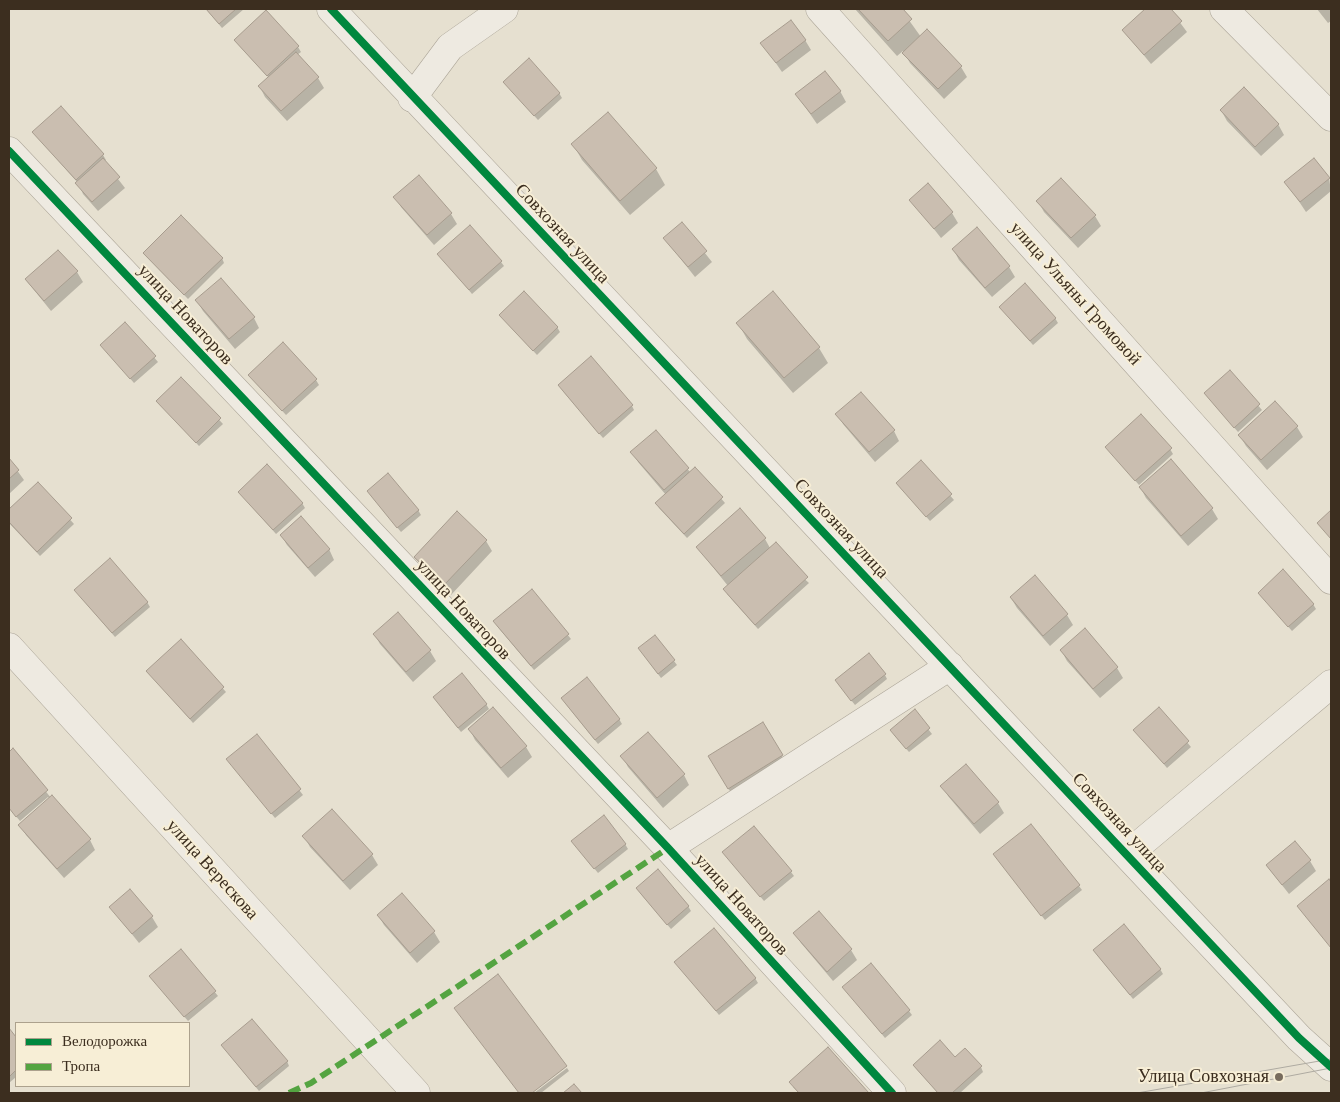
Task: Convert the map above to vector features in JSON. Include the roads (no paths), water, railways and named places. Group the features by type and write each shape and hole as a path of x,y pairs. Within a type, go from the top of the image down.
{"street":[{"name":"Совхозная улица","path":"331,9 412,98 1128,854 1299,1038 1331,1066"},
{"path":"412,98 450,47 504,9"},
{"name":"улица Ульяны Громовой","path":"820,9 1331,580"},
{"path":"1224,9 1331,117"},
{"name":"улица Новаторов","path":"9,151 668,848 892,1093"},
{"name":"улица Верескова","path":"9,647 416,1093"},
{"path":"668,848 950,666"},
{"path":"1128,854 1331,684"}],"tram line":[{"path":"1137,1093 1331,1059"},
{"path":"1201,1093 1331,1068"}],"place":[{"name":"Улица Совхозная","path":"1279,1077"}]}
